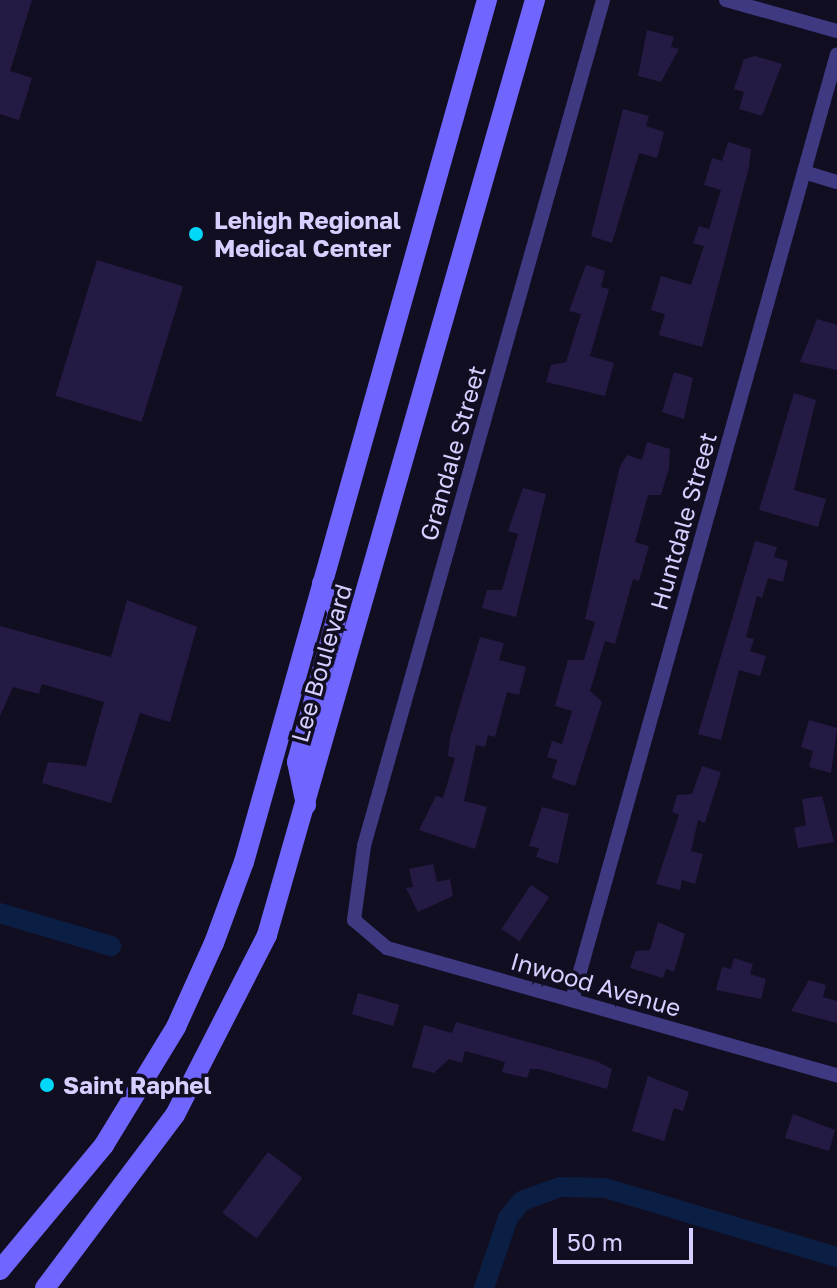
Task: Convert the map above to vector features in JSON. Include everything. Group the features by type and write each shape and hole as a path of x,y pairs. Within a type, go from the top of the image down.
{"main road":[{"name":"Lee Boulevard","path":"0,1270 104,1145 182,1014 244,862 487,0"},
{"name":"Lee Boulevard","path":"45,1288 145,1160 206,1063 267,935 307,809 535,0"},
{"path":"307,809 297,762 338,612 322,583"}],"street":[{"name":"Grandale Street","path":"354,920 364,846 603,0"},
{"path":"726,0 837,31"},
{"name":"Huntdale Street","path":"572,1000 837,54"},
{"path":"804,172 837,182"},
{"name":"Inwood Avenue","path":"354,920 387,948 837,1075"}],"building":[{"path":"0,0 32,0 10,71 32,78 19,120 0,114"},
{"path":"647,30 674,37 671,47 679,49 661,82 638,76"},
{"path":"755,56 782,64 762,116 739,109 744,92 734,89 744,59"},
{"path":"623,109 649,116 646,126 664,132 657,158 639,153 612,243 591,236"},
{"path":"728,142 751,149 749,167 702,347 659,335 665,314 651,310 661,276 691,285 704,246 693,243 699,226 709,229 721,190 704,185 712,158 722,161"},
{"path":"97,260 183,286 142,422 55,396"},
{"path":"586,265 605,271 601,287 609,289 590,356 614,363 605,396 546,382 551,365 566,362 581,314 569,311"},
{"path":"817,319 837,325 837,370 800,362"},
{"path":"674,372 693,378 684,419 662,412"},
{"path":"794,393 816,400 794,490 826,499 818,527 759,510"},
{"path":"647,442 670,449 669,468 661,495 648,495 635,542 649,546 639,581 633,579 615,644 605,641 590,691 602,702 575,786 552,778 557,760 547,757 552,741 562,744 572,711 555,706 568,660 584,660 595,622 585,619 620,466 627,455 642,460"},
{"path":"523,488 546,494 516,617 482,608 487,590 502,590 518,534 508,531"},
{"path":"755,541 777,547 774,557 788,561 783,582 768,578 762,598 757,596 746,637 754,639 750,651 766,656 760,676 739,670 721,740 698,734"},
{"path":"127,600 197,627 170,722 140,713 111,803 42,783 48,762 86,766 104,702 42,684 39,694 13,687 0,716 0,626 111,657"},
{"path":"480,637 504,643 499,660 526,667 519,695 507,692 495,737 488,735 485,747 476,745 464,801 487,807 475,849 419,830 436,796 443,798 455,758 448,756 450,738"},
{"path":"809,720 837,728 831,773 809,767 813,751 801,747"},
{"path":"702,766 721,772 705,823 698,820 691,851 703,854 695,884 682,880 680,890 656,884 679,815 672,812 677,795 692,794"},
{"path":"822,796 834,842 798,848 794,828 806,825 802,799"},
{"path":"542,807 569,814 558,864 536,857 539,848 529,846"},
{"path":"433,864 437,882 450,879 453,896 418,912 406,888 413,887 409,869"},
{"path":"531,885 549,897 520,941 501,929"},
{"path":"658,922 685,934 674,972 666,969 663,978 630,968 636,951 650,950"},
{"path":"734,958 753,964 750,974 766,979 761,999 716,990 722,967 731,969"},
{"path":"809,980 826,985 823,997 837,1001 837,1023 791,1011"},
{"path":"358,993 399,1005 393,1026 352,1014"},
{"path":"456,1022 596,1061 612,1069 607,1089 539,1069 530,1069 527,1078 502,1072 505,1062 465,1051 462,1063 449,1059 434,1073 412,1067 424,1025 452,1033"},
{"path":"648,1076 689,1092 683,1111 674,1108 664,1141 632,1131"},
{"path":"793,1114 835,1130 829,1151 785,1138"},
{"path":"268,1152 302,1178 257,1239 222,1213"}],"waterway":[{"path":"0,913 111,946"},
{"path":"484,1288 508,1218 522,1201 560,1187 605,1188 837,1257"}],"place":[{"name":"Lehigh Regional Medical Center","path":"196,234"},
{"name":"Saint Raphel","path":"47,1085"}]}
